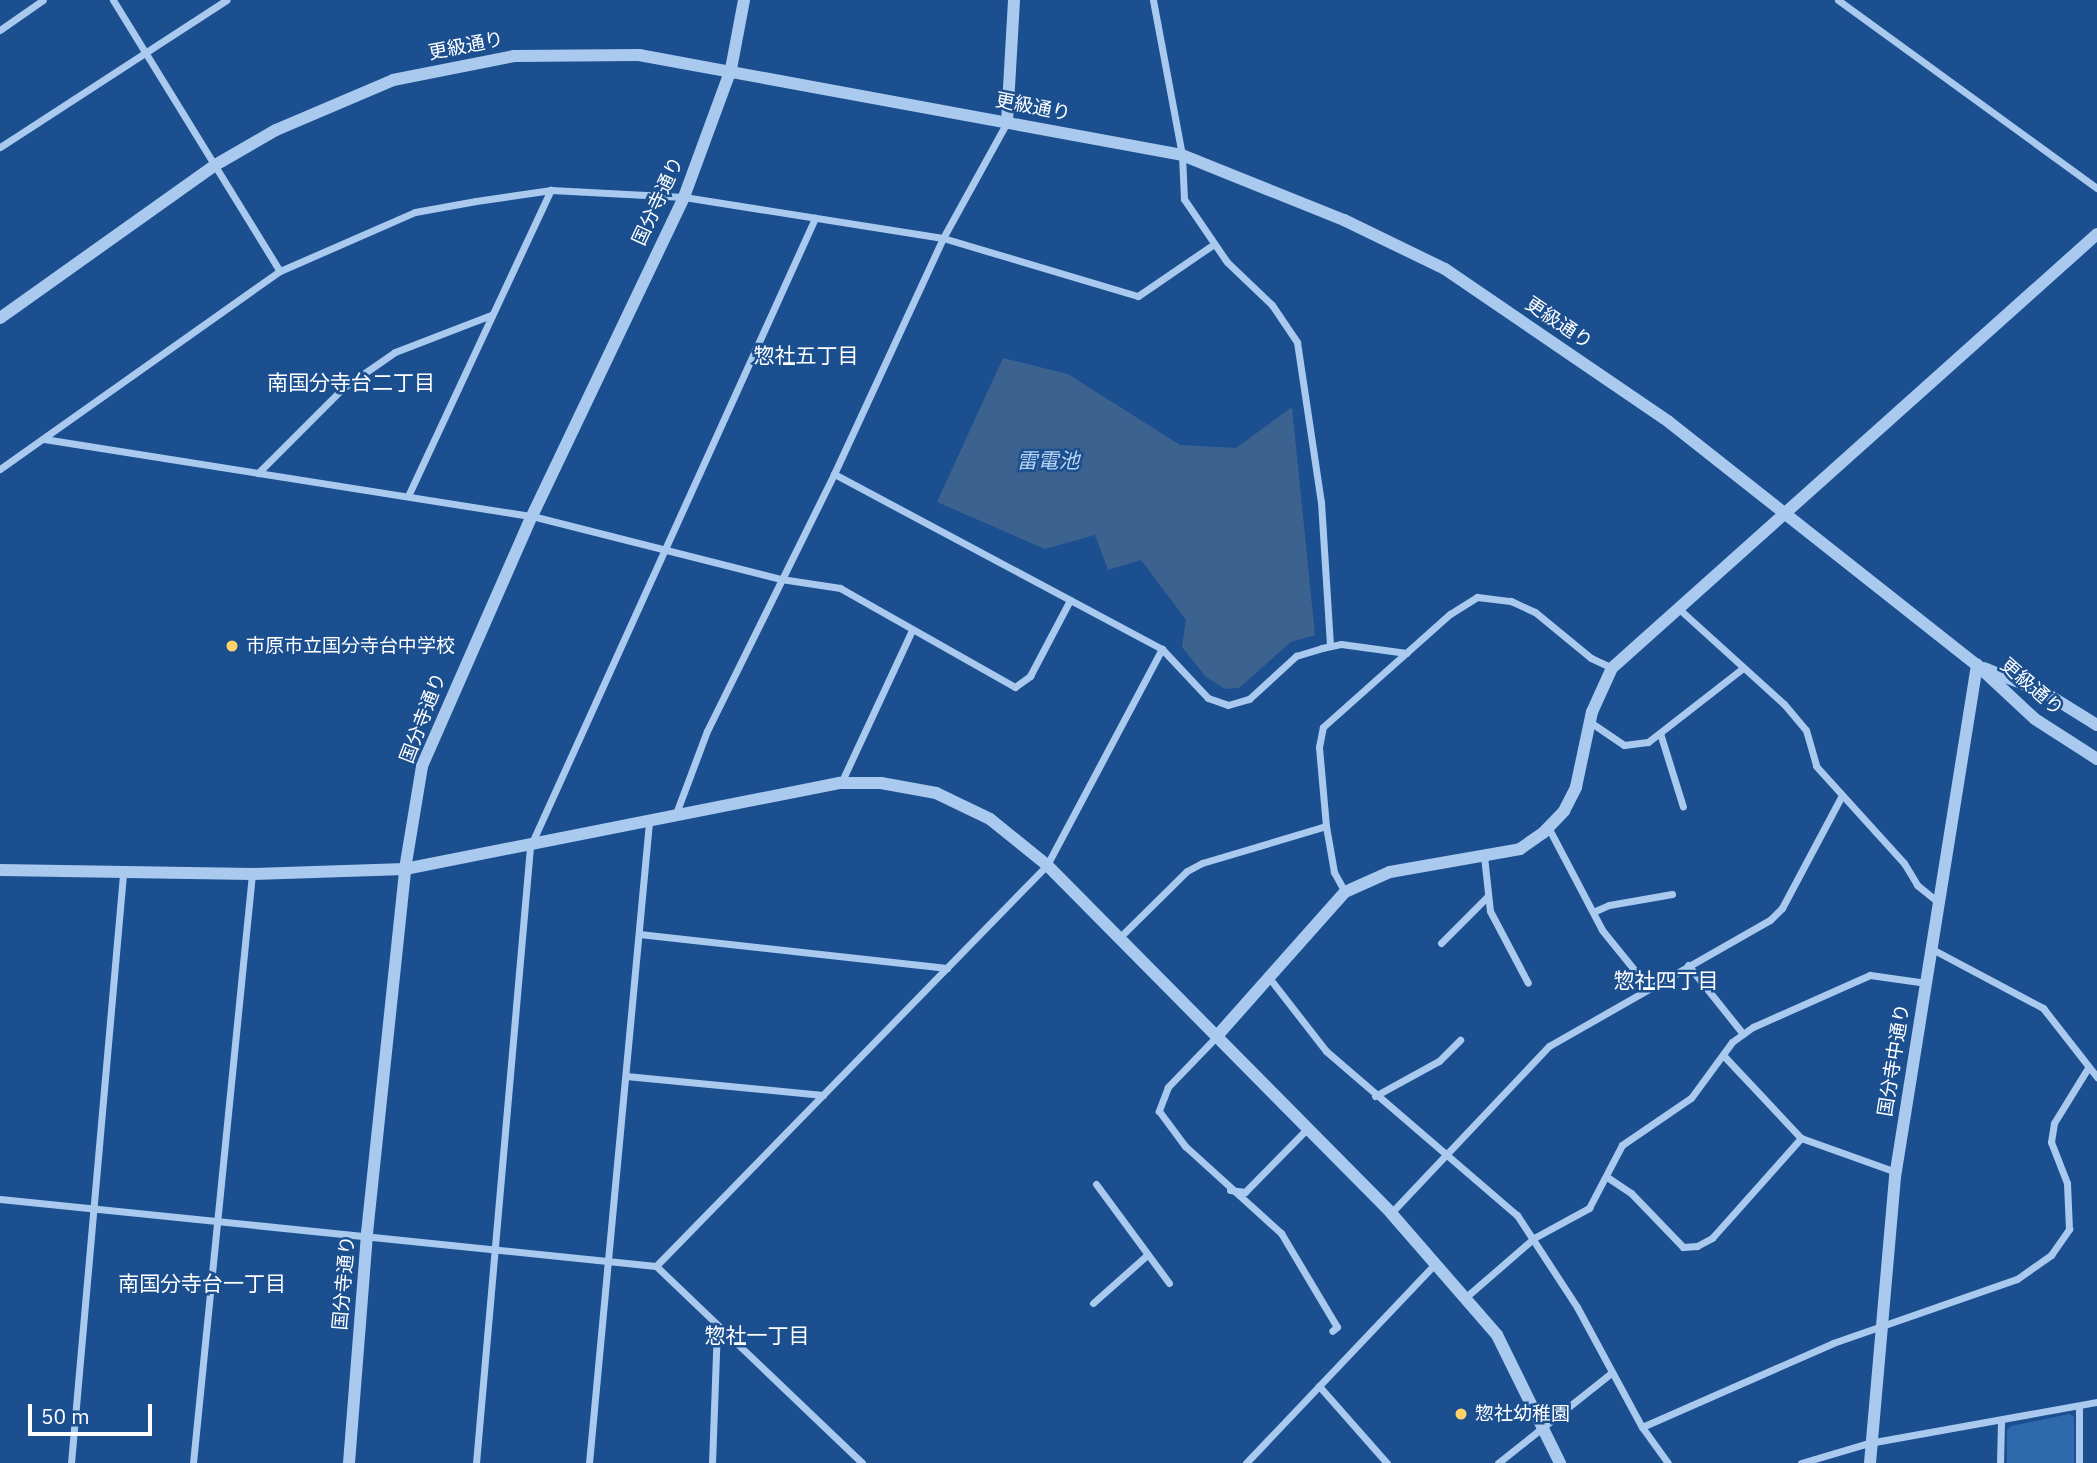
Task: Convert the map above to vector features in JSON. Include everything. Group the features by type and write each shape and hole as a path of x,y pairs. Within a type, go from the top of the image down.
{"street":[{"path":"0,30 43,0"},
{"path":"113,0 217,164 280,271"},
{"path":"0,147 226,0"},
{"name":"国分寺通り","path":"349,1463 367,1233 405,869 422,766 532,516 684,197 731,69 744,0"},
{"path":"675,817 707,731 834,474 943,238 1007,122 1014,0"},
{"path":"1153,0 1182,155 1184,199 1227,262 1272,306 1297,342 1321,502 1330,646"},
{"path":"1838,0 2097,188"},
{"name":"更級通り","path":"0,318 217,164 276,130 393,80 514,56 639,55 731,69 1182,155 1344,220 1445,269 1669,422 1788,513 1977,665 2035,719 2097,759"},
{"path":"0,469 280,271 415,212 551,190 684,197 943,238 1138,296 1214,244"},
{"path":"408,496 551,190"},
{"path":"476,1463 530,847 815,218"},
{"path":"1332,1331 1337,1327 1281,1233 1229,1190 1185,1146 1159,1111 1168,1087 1270,979 1345,892 1390,872 1520,849 1548,827 1564,811 1576,787 1590,722 1612,668 2097,234"},
{"path":"258,472 343,388 395,352 491,315"},
{"path":"44,439 532,516 781,579 840,588 1014,687 1030,677 1070,600"},
{"path":"834,474 1162,649 1208,698 1228,705 1249,699 1296,656 1330,646 1406,653"},
{"path":"1345,892 1334,872 1326,826 1319,747 1323,727 1467,601 1490,596 1535,612 1591,658 1612,668"},
{"path":"1678,608 1806,730 1816,766 1841,797 1904,863 1917,885 1938,902"},
{"path":"841,783 912,630"},
{"path":"656,1266 1047,865 1162,649"},
{"name":"更級通り","path":"1977,665 2047,694 2097,725"},
{"name":"国分寺中通り","path":"1870,1463 1896,1172 1977,665"},
{"path":"1590,722 1624,745 1648,742 1743,668"},
{"path":"1660,733 1683,807"},
{"path":"0,870 252,874 405,869 530,847 841,783 881,783 936,793 990,819 1047,865 1437,1262 1497,1335 1546,1427 1560,1463"},
{"path":"1391,1213 1549,1046 1770,920 1782,908 1841,797"},
{"path":"589,1463 649,822"},
{"path":"1118,939 1187,872 1202,863 1326,826"},
{"path":"1548,827 1593,912 1619,954 1648,988"},
{"path":"1484,856 1490,911 1528,983"},
{"path":"71,1463 123,874"},
{"path":"193,1463 252,874"},
{"path":"1593,912 1609,905 1672,894"},
{"path":"1441,943 1488,896"},
{"path":"639,934 947,968"},
{"path":"1932,949 2043,1008 2097,1077"},
{"path":"1688,965 1743,1034"},
{"path":"1466,1297 1534,1238 1589,1208 1622,1145 1691,1098 1723,1055 1743,1034 1870,975 1926,983"},
{"path":"1270,979 1326,1051 1375,1096 1490,1189 1534,1238 1642,1427 1668,1463"},
{"path":"1375,1096 1439,1061 1460,1040"},
{"path":"1723,1055 1801,1138 1896,1172"},
{"path":"1642,1427 1881,1325 2017,1279 2051,1255 2069,1229 2067,1184 2051,1142 2054,1123 2088,1068"},
{"path":"626,1076 823,1095"},
{"path":"1229,1190 1245,1192 1308,1128"},
{"path":"1607,1177 1631,1193 1683,1247 1697,1246 1712,1238 1801,1138"},
{"path":"1096,1184 1146,1256 1169,1283"},
{"path":"0,1199 367,1233 656,1266 857,1461"},
{"path":"1093,1303 1146,1256"},
{"path":"1246,1463 1437,1262"},
{"path":"712,1463 717,1325"},
{"path":"1497,1463 1611,1374"},
{"path":"1319,1386 1384,1462"},
{"path":"1801,1463 1870,1443 2079,1408 2097,1402"},
{"path":"2079,1408 2079,1463"},
{"path":"2000,1463 2001,1421"}],"shaded area":[{"path":"2069,1414 2074,1417 2074,1463 2007,1463 2007,1430 2011,1426"}],"water":[{"name":"雷電池","path":"1003,358 1068,374 1180,445 1236,448 1292,407 1315,635 1291,642 1239,688 1225,689 1206,677 1182,647 1186,620 1141,560 1108,570 1095,535 1045,549 937,502"}],"place":[{"name":"市原市立国分寺台中学校","path":"232,646"},
{"name":"惣社幼稚園","path":"1461,1414"}],"district":[{"name":"惣社五丁目","path":"806,355"},
{"name":"南国分寺台二丁目","path":"351,382"},
{"name":"惣社四丁目","path":"1666,980"},
{"name":"南国分寺台一丁目","path":"202,1283"},
{"name":"惣社一丁目","path":"757,1335"}]}
